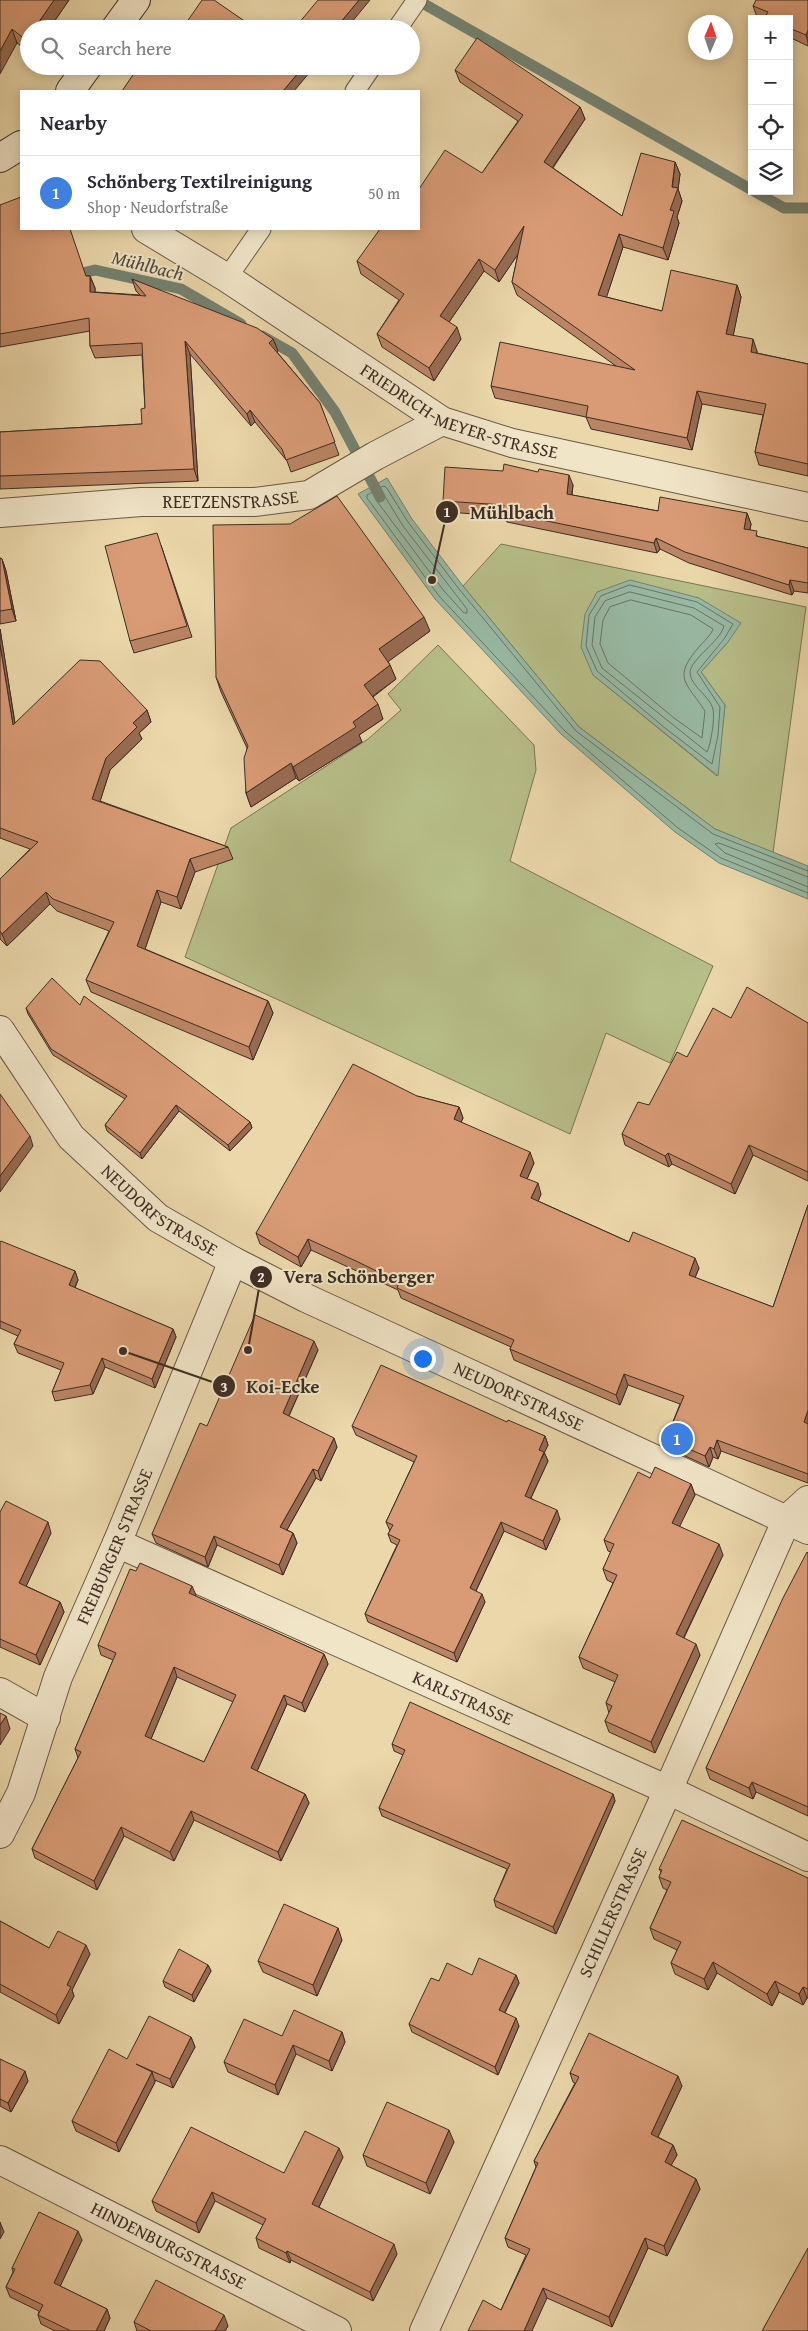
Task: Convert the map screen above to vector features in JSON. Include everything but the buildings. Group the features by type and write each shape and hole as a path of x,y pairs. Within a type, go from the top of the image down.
{"street":[{"path":"122,20 136,0"},
{"path":"71,90 82,75"},
{"name":"FRIEDRICH-MEYER-STRASSE","path":"148,230 227,278 442,421 512,442 808,507"},
{"name":"REETZENSTRASSE","path":"0,513 141,502 254,502 309,495 375,456 442,421"},
{"name":"NEUDORFSTRASSE","path":"0,1030 71,1137 158,1218 233,1261 409,1346 797,1524"},
{"name":"FREIBURGER STRASSE","path":"0,1834 21,1793 58,1677 116,1543 233,1261"},
{"name":"SCHILLERSTRASSE","path":"424,2331 668,1790 808,1500"},
{"name":"KARLSTRASSE","path":"116,1543 668,1790 808,1857"},
{"path":"0,1692 46,1718"},
{"name":"HINDENBURGSTRASSE","path":"0,2160 337,2331"}],"lane":[{"path":"403,20 417,0"},
{"path":"356,90 366,75"},
{"path":"227,278 260,230"}],"green space":[{"path":"501,544 806,607 773,853 715,829 579,727 463,586","holes":["728,642 701,672 725,705 717,776 593,675"]},
{"path":"438,645 534,745 536,770 510,861 713,966 670,1063 606,1033 570,1134 185,957 231,828 368,739 401,710 388,694"}],"water":[{"path":"387,478 412,519 463,586 579,727 715,829 808,866 808,899 719,863 675,832 561,734 435,599 358,494"},
{"path":"630,580 699,598 741,623 728,642 701,672 725,705 718,776 593,675 581,647 585,614 597,592"}],"waterway":[{"path":"417,0 748,188"},
{"path":"761,195 784,208 808,208"},
{"name":"Mühlbach","path":"70,276 95,270 181,289 241,324"},
{"name":"Mühlbach","path":"262,336 292,353 335,412 380,497"}],"place":[{"name":"Mühlbach","path":"432,580"},
{"name":"Vera Schönberger","path":"248,1350"},
{"name":"Koi-Ecke","path":"123,1351"},
{"name":"Schönberg Textilreinigung","path":"677,1439"}]}
